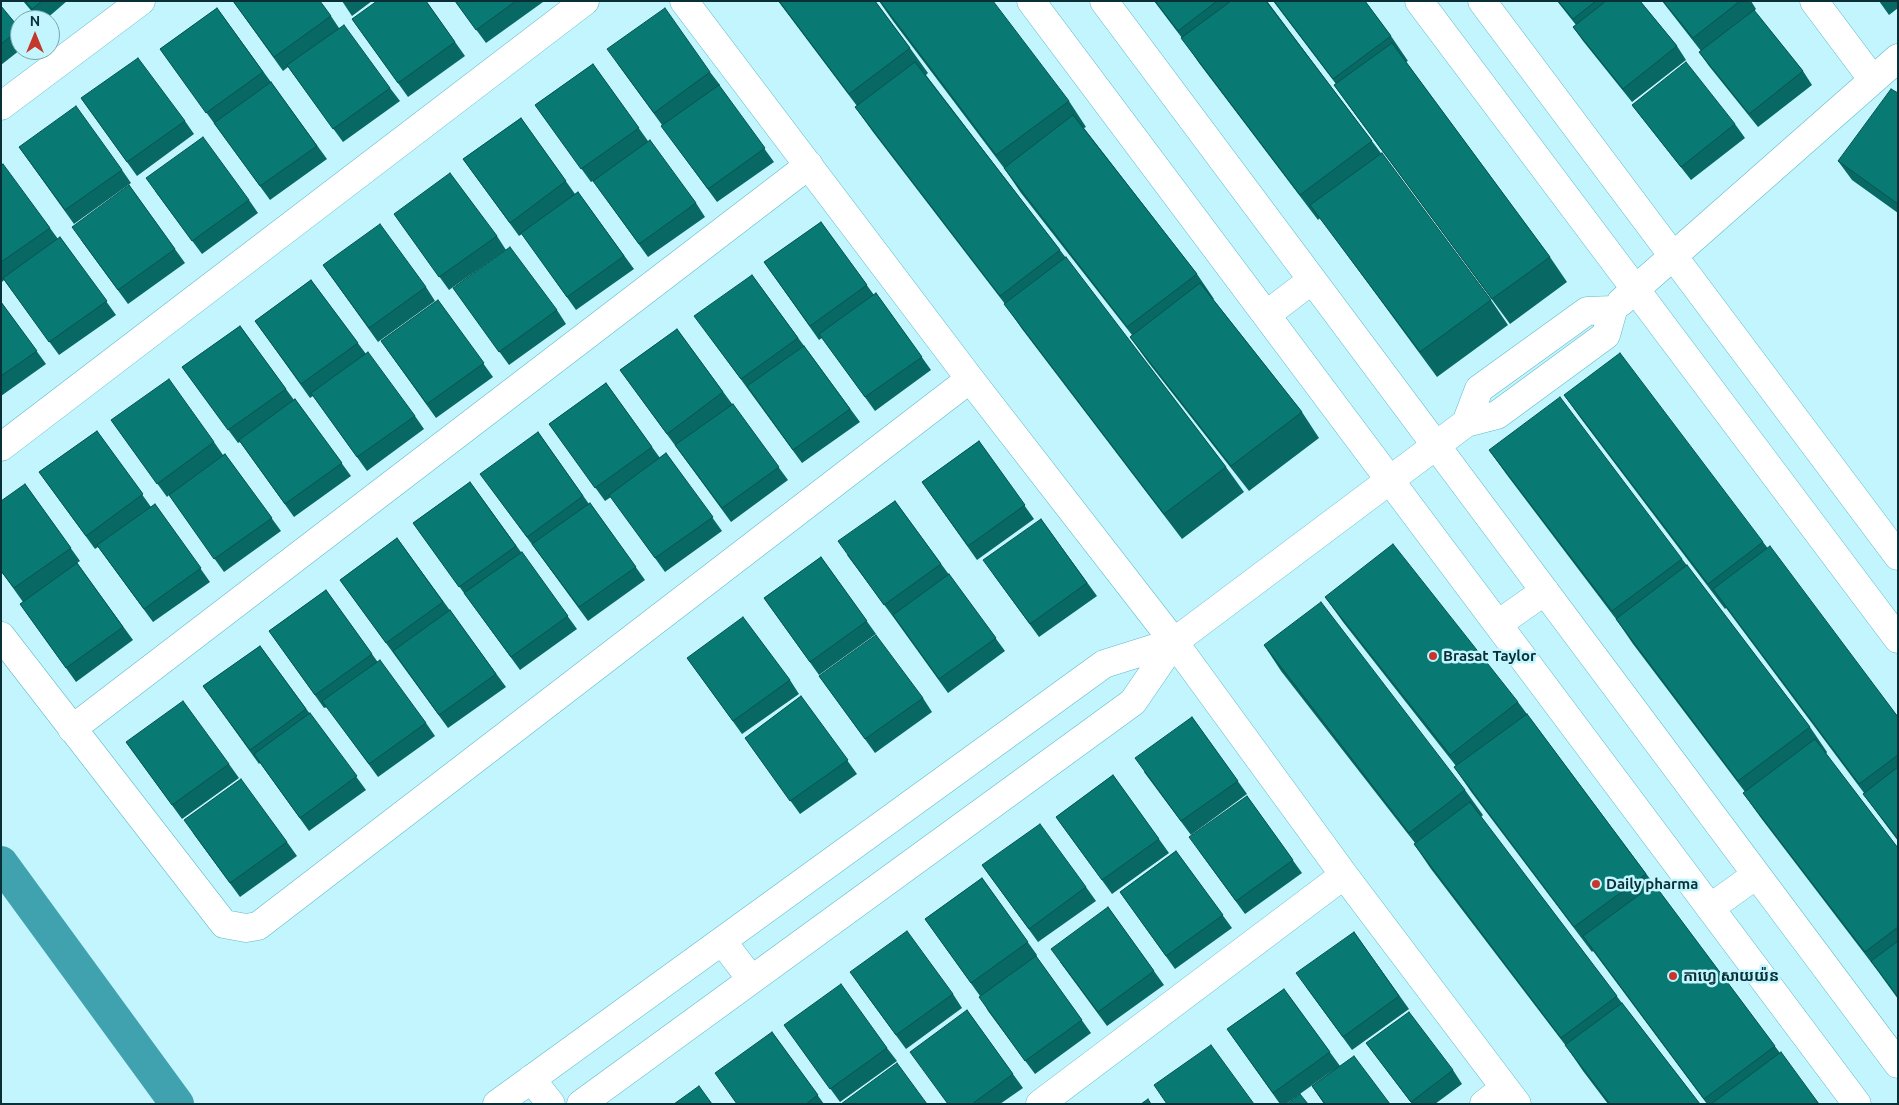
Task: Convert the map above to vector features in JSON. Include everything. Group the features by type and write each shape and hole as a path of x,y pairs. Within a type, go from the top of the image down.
{"street":[{"path":"1,106 141,1"},
{"path":"1,447 585,1"},
{"path":"684,1 970,379 1174,642 1344,875 1502,1098"},
{"path":"1104,1 1898,1064"},
{"path":"1419,1 1895,631"},
{"path":"1482,1 1898,556"},
{"path":"1814,1 1873,80"},
{"path":"1041,5 1266,315 1857,1104"},
{"path":"581,1104 1133,702 1174,642 1466,423 1497,415 1606,335 1613,310 1898,58"},
{"path":"72,729 809,165"},
{"path":"1266,315 1312,280"},
{"path":"1,636 224,924 246,928 258,926 970,379"},
{"path":"1498,624 1545,592"},
{"path":"497,1104 1104,664 1174,642"},
{"path":"1040,1104 1344,875"},
{"path":"1710,908 1756,875"},
{"path":"722,941 751,979"},
{"path":"531,1079 551,1104"}],"building":[{"path":"25,1 42,1 32,9"},
{"path":"233,1 320,1 331,16 274,57"},
{"path":"377,1 426,1 455,42 398,83 352,19"},
{"path":"455,1 516,1 476,30"},
{"path":"779,1 875,1 910,48 849,94"},
{"path":"880,1 993,1 1069,101 996,155"},
{"path":"1155,1 1217,1 1178,31"},
{"path":"1231,1 1266,1 1372,141 1300,195 1181,38"},
{"path":"1274,1 1365,1 1391,36 1333,79"},
{"path":"1558,1 1596,1 1573,19"},
{"path":"1606,1 1640,1 1677,46 1623,89 1573,27"},
{"path":"1663,1 1740,1 1693,38"},
{"path":"1,6 10,17 10,37 1,44"},
{"path":"217,8 263,72 206,113 160,49"},
{"path":"665,8 710,72 654,113 607,49"},
{"path":"1754,10 1803,71 1749,114 1699,52"},
{"path":"344,25 390,88 333,129 287,65"},
{"path":"1392,43 1550,257 1492,299 1334,85"},
{"path":"138,58 185,121 127,162 81,98"},
{"path":"915,62 1060,250 1000,296 855,107"},
{"path":"1686,62 1735,124 1681,167 1632,105"},
{"path":"593,64 639,128 581,169 535,105"},
{"path":"271,82 317,146 260,186 214,123"},
{"path":"719,85 765,148 708,189 661,126"},
{"path":"1891,89 1898,93 1898,204 1838,161"},
{"path":"76,106 122,170 65,210 19,147"},
{"path":"1073,115 1197,274 1127,327 1004,168"},
{"path":"521,118 566,181 510,223 463,159"},
{"path":"203,137 249,200 192,241 146,178"},
{"path":"650,140 696,203 639,244 593,181"},
{"path":"1382,153 1491,300 1420,352 1310,205"},
{"path":"3,164 50,228 1,262 1,166"},
{"path":"450,173 497,236 439,277 394,214"},
{"path":"129,185 175,249 118,290 72,227"},
{"path":"578,192 624,256 567,297 521,233"},
{"path":"821,222 867,285 810,326 764,262"},
{"path":"380,224 426,287 369,328 323,265"},
{"path":"60,237 107,301 49,342 3,278"},
{"path":"510,247 557,310 499,352 453,288"},
{"path":"1066,257 1226,467 1164,514 1004,304"},
{"path":"752,275 798,338 741,379 694,316"},
{"path":"311,280 358,343 301,384 255,321"},
{"path":"1200,283 1302,412 1231,466 1130,337"},
{"path":"876,293 922,357 865,397 819,334"},
{"path":"438,300 484,363 427,404 381,341"},
{"path":"1,302 37,351 1,376"},
{"path":"240,326 286,389 228,430 182,367"},
{"path":"677,329 723,392 667,434 620,370"},
{"path":"804,346 850,409 793,450 747,386"},
{"path":"368,352 415,416 357,457 311,393"},
{"path":"1620,353 1763,542 1708,584 1564,395"},
{"path":"169,379 214,442 157,484 111,420"},
{"path":"606,383 652,447 595,488 549,424"},
{"path":"1560,397 1682,559 1612,611 1489,450"},
{"path":"295,399 342,463 285,504 239,440"},
{"path":"733,404 779,467 722,508 675,445"},
{"path":"97,431 143,494 86,536 39,472"},
{"path":"538,432 583,496 527,537 480,474"},
{"path":"979,441 1025,505 968,546 922,482"},
{"path":"666,453 713,517 655,558 609,495"},
{"path":"225,454 272,518 214,559 169,495"},
{"path":"470,482 516,546 459,587 413,523"},
{"path":"25,484 71,548 14,588 1,571 1,501"},
{"path":"895,501 941,564 884,605 838,541"},
{"path":"590,503 636,567 579,607 532,544"},
{"path":"155,504 201,568 144,609 97,545"},
{"path":"1041,519 1087,583 1030,624 983,560"},
{"path":"397,538 443,602 386,643 340,580"},
{"path":"1393,544 1518,702 1450,755 1325,597"},
{"path":"1770,546 1898,717 1898,755 1859,784 1713,589"},
{"path":"522,552 568,616 511,657 464,593"},
{"path":"821,557 867,621 810,662 764,598"},
{"path":"77,563 123,627 66,668 20,604"},
{"path":"1687,565 1810,727 1738,781 1616,619"},
{"path":"949,574 996,638 939,679 893,615"},
{"path":"326,590 372,654 315,695 269,631"},
{"path":"1321,602 1465,790 1409,833 1264,645"},
{"path":"450,610 496,674 439,715 393,651"},
{"path":"743,617 790,680 733,721 687,658"},
{"path":"876,635 923,698 865,739 819,676"},
{"path":"260,646 306,709 250,750 203,686"},
{"path":"380,660 426,723 369,764 322,701"},
{"path":"801,696 848,760 790,801 745,738"},
{"path":"183,701 229,764 172,805 126,742"},
{"path":"310,713 357,776 300,818 254,754"},
{"path":"1527,714 1646,874 1574,927 1454,767"},
{"path":"1192,717 1238,781 1181,821 1135,758"},
{"path":"1815,739 1898,848 1898,927 1865,952 1743,793"},
{"path":"1898,767 1898,839 1863,794"},
{"path":"1113,775 1159,839 1102,880 1056,817"},
{"path":"241,779 287,842 230,883 184,820"},
{"path":"1247,796 1293,860 1236,901 1189,837"},
{"path":"1470,802 1617,996 1561,1038 1414,844"},
{"path":"1040,824 1086,887 1029,929 982,865"},
{"path":"1176,851 1223,915 1166,956 1120,892"},
{"path":"982,878 1028,942 971,983 925,919"},
{"path":"1654,884 1775,1046 1704,1099 1583,936"},
{"path":"1108,907 1154,971 1098,1012 1051,949"},
{"path":"907,931 953,994 896,1035 850,972"},
{"path":"1354,932 1399,996 1343,1037 1296,973"},
{"path":"1898,941 1898,997 1871,961"},
{"path":"1036,956 1082,1020 1025,1061 979,997"},
{"path":"841,984 887,1048 830,1089 784,1025"},
{"path":"1284,989 1330,1052 1273,1093 1227,1029"},
{"path":"1622,1003 1700,1104 1610,1104 1565,1045"},
{"path":"967,1010 1013,1074 972,1104 948,1104 910,1052"},
{"path":"1409,1012 1453,1070 1411,1102 1366,1043"},
{"path":"772,1032 818,1095 806,1104 737,1104 715,1073"},
{"path":"1211,1045 1254,1104 1167,1104 1154,1085"},
{"path":"1781,1052 1819,1104 1711,1104"},
{"path":"1354,1056 1390,1104 1325,1104 1312,1086"},
{"path":"897,1063 927,1104 841,1104"},
{"path":"699,1086 712,1104 674,1104"},
{"path":"1300,1094 1308,1104 1287,1104"},
{"path":"1148,1099 1151,1104 1141,1104"}],"waterway":[{"path":"1,863 177,1104"}],"place":[{"name":"Brasat Taylor","path":"1433,656"},
{"name":"Daily pharma","path":"1596,884"},
{"name":"កាហ្វេ សាយយ៉ន","path":"1673,976"}]}
